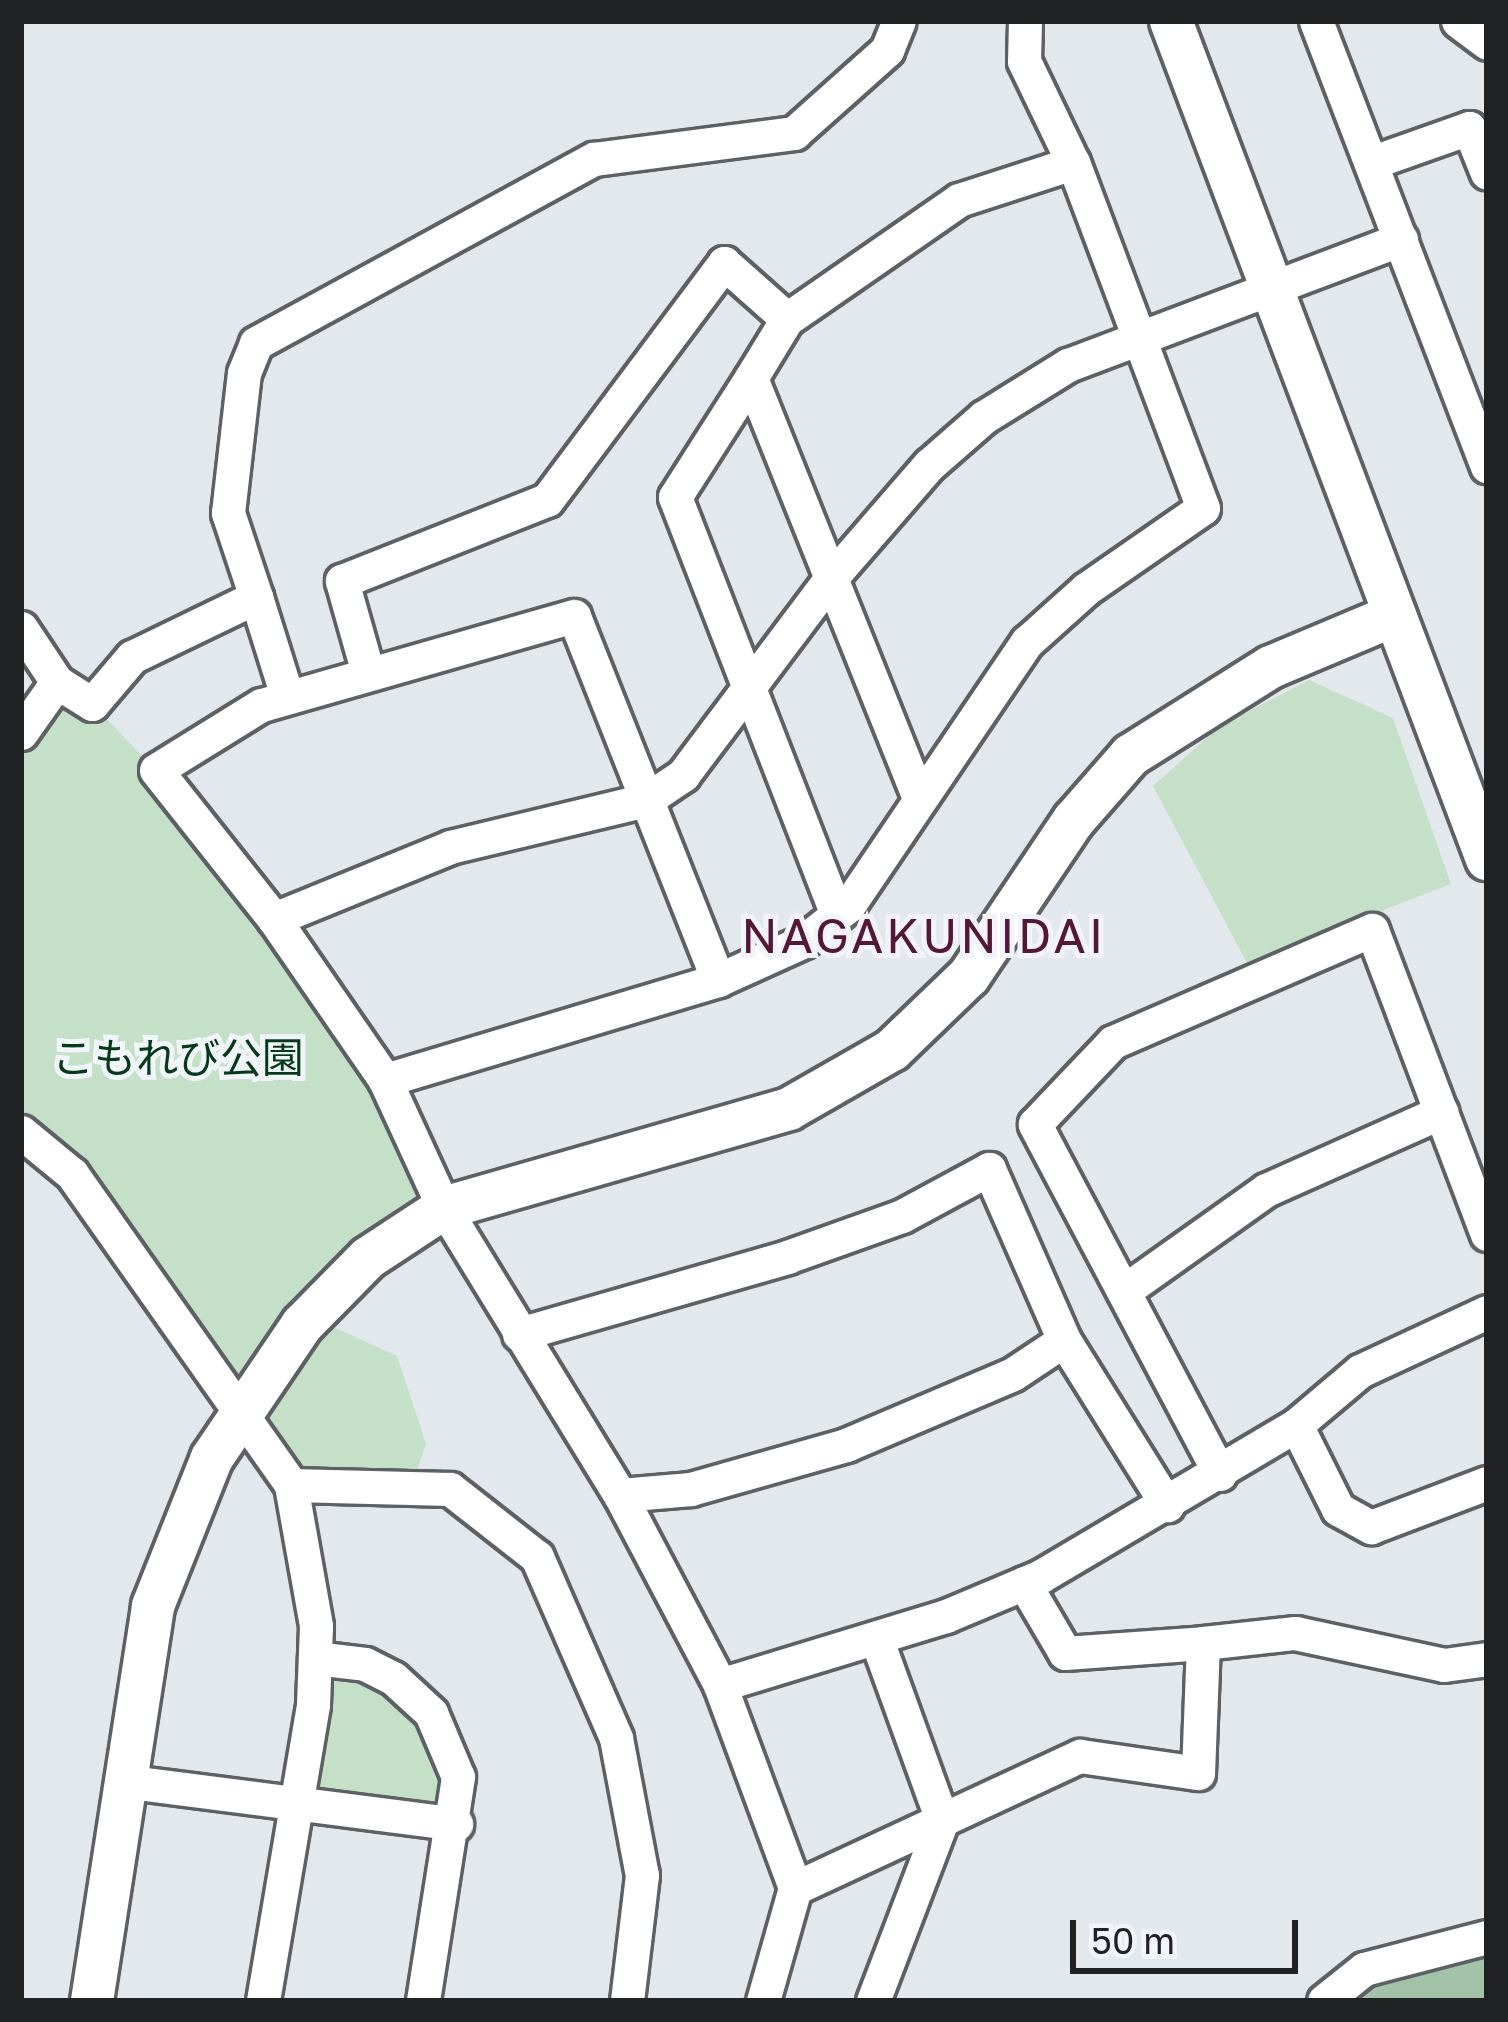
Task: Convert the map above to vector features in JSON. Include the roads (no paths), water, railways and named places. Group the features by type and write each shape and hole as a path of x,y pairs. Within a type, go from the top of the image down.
{"street":[{"path":"287,696 228,513 244,373 256,343 594,159 794,134 887,50 899,21"},
{"path":"385,1080 718,980 804,941 837,915 1027,642 1086,589 1203,508 1143,334 1073,163 1024,61 1024,21"},
{"path":"1172,21 1487,859"},
{"path":"1316,21 1487,466"},
{"path":"1458,21 1487,43"},
{"path":"1373,162 1469,128 1487,173"},
{"path":"837,915 675,497 787,319 959,200 1073,163"},
{"path":"274,919 450,847 646,800 682,775 750,695 831,578 929,465 984,417 1068,365 1401,238"},
{"path":"368,673 342,581 547,500 724,263 787,319"},
{"path":"751,378 919,799"},
{"path":"21,628 57,682 92,704 132,657 256,597"},
{"path":"92,2001 152,1606 194,1492 238,1414 302,1325 368,1258 444,1208 789,1109 892,1050 970,976 1074,820 1130,755 1270,667 1395,615"},
{"path":"718,980 574,616 287,696 156,770 274,919 385,1080 444,1208 620,1495 720,1685 795,1888 763,2001"},
{"path":"21,734 57,682"},
{"path":"1220,1474 1035,1124 1113,1042 1372,929 1487,1234"},
{"path":"1124,1291 1266,1190 1441,1112"},
{"path":"21,1132 72,1174 163,1294 238,1414 291,1485 315,1658 299,1803 263,2001"},
{"path":"519,1334 806,1251 902,1216 989,1169 1064,1340 1167,1504"},
{"path":"720,1685 876,1638 1024,1583 1220,1474 1296,1425 1360,1371 1487,1312"},
{"path":"620,1495 691,1489 846,1445 1013,1374 1064,1340"},
{"path":"1296,1425 1339,1509 1371,1526 1487,1483"},
{"path":"291,1485 450,1489 537,1557 584,1650 616,1738 642,1875 627,2001"},
{"path":"1024,1583 1065,1653 1295,1633 1444,1665 1487,1660"},
{"path":"873,2001 942,1820 876,1638"},
{"path":"795,1888 1080,1756 1198,1773 1203,1642"},
{"path":"315,1658 365,1664 431,1713 458,1777 456,1824 423,2001"},
{"path":"122,1781 456,1824"},
{"path":"1324,2001 1364,1969 1487,1936"}],"district":[{"name":"NAGAKUNIDAI","path":"924,936"}],"park label":[{"name":"こもれび公園","path":"178,1057"}]}
